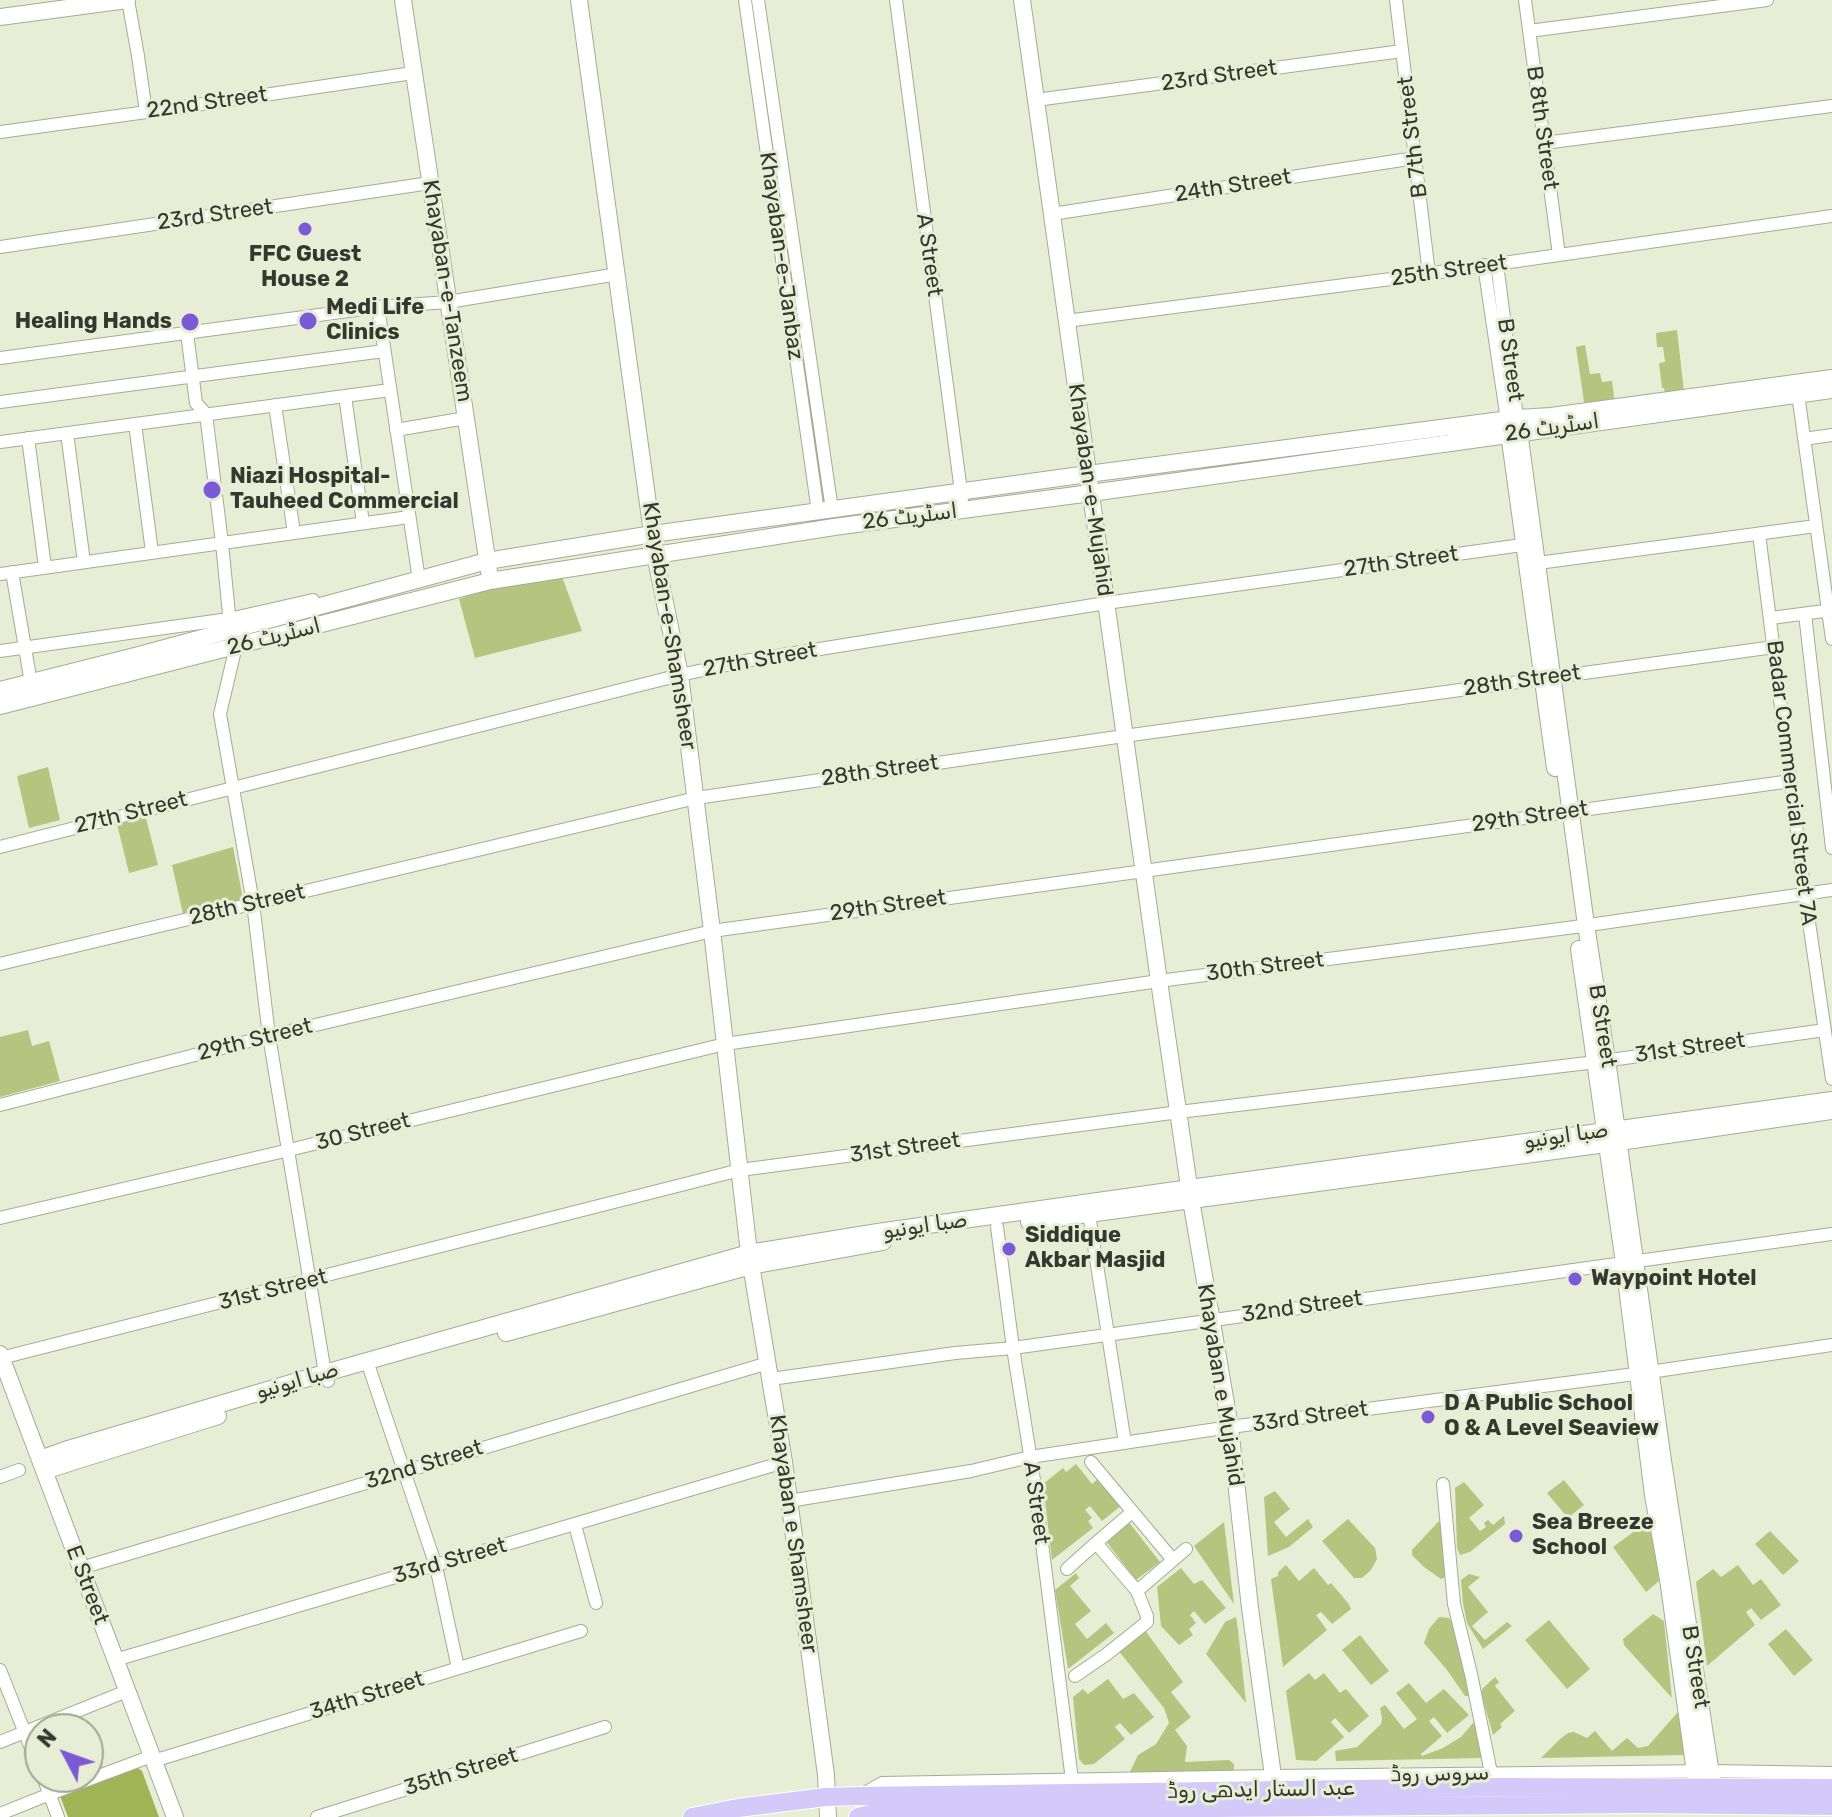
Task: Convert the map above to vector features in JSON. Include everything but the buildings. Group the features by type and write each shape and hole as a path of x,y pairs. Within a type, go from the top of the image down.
{"main road":[{"path":"0,7 48,0"},
{"path":"0,17 127,0"},
{"name":"Khayaban-e-Tanzeem","path":"403,0 490,581"},
{"name":"Khayaban-e-Shamsheer","path":"579,0 655,555 680,675 750,1259"},
{"name":"Khayaban-e-Mujahid","path":"1022,0 1159,981"},
{"name":"اسٹریٹ 26","path":"0,690 232,632 490,581 834,527 1091,493 1513,426 1566,414 1832,378"},
{"name":"اسٹریٹ 26","path":"0,706 232,632 487,561 653,534 1088,474 1832,390"},
{"name":"B Street","path":"1513,426 1581,926 1704,1779"},
{"name":"B Street","path":"1529,544 1538,563 1548,678"},
{"name":"Khayaban e Mujahid","path":"1159,981 1190,1194 1230,1427 1273,1791"},
{"name":"صبا ایونیو","path":"1611,1137 1832,1100"},
{"name":"صبا ایونیو","path":"42,1465 327,1377 750,1259 878,1232 1832,1111"},
{"name":"صبا ایونیو","path":"327,1377 370,1370 750,1259 1089,1214 1190,1194"},
{"name":"Khayaban e Shamsheer","path":"750,1259 784,1462 826,1775 828,1817"},
{"name":"E Street","path":"1,1356 175,1817"},
{"name":"عبد الستار ایدھی روڈ","path":"692,1817 826,1797 861,1796 1273,1791 1704,1779 1832,1788"},
{"name":"عبد الستار ایدھی روڈ","path":"859,1817 874,1813 989,1811 1273,1791 1638,1804 1832,1806"},
{"path":"859,1817 861,1796"}],"street":[{"path":"127,0 146,112"},
{"name":"Khayaban-e-Janbaz","path":"745,0 825,511"},
{"name":"Khayaban-e-Janbaz","path":"758,0 825,511"},
{"name":"A Street","path":"896,0 963,510"},
{"name":"B 7th Street","path":"1396,0 1429,274"},
{"name":"B 8th Street","path":"1525,0 1559,255"},
{"path":"1529,31 1767,0"},
{"name":"23rd Street","path":"1036,100 1402,51"},
{"name":"22nd Street","path":"0,132 413,73"},
{"path":"1544,143 1832,106"},
{"name":"24th Street","path":"1052,214 1415,158"},
{"name":"23rd Street","path":"0,247 430,183"},
{"name":"25th Street","path":"1066,321 1429,274 1832,216"},
{"name":"B Street","path":"1490,264 1513,426"},
{"path":"0,358 378,307 448,302 618,274"},
{"path":"378,307 418,578"},
{"path":"187,333 196,403 206,414 232,632 220,714 253,903 269,1036 327,1377"},
{"path":"0,402 384,351"},
{"path":"0,442 390,390"},
{"path":"1798,394 1832,639"},
{"path":"345,396 363,523"},
{"path":"275,405 294,533"},
{"path":"396,430 466,418"},
{"path":"135,424 152,552"},
{"path":"67,433 84,562"},
{"path":"1804,439 1832,435"},
{"path":"28,438 45,567"},
{"path":"31,683 6,573 409,517"},
{"path":"1538,563 1816,526"},
{"name":"Badar Commercial Street 7A","path":"1759,534 1832,1079"},
{"name":"27th Street","path":"0,847 745,661 1106,603 1529,544"},
{"path":"1771,618 1830,611"},
{"path":"1805,614 1832,848"},
{"path":"0,651 232,632"},
{"name":"28th Street","path":"0,964 696,798 1774,647"},
{"name":"29th Street","path":"0,1105 269,1036 712,931 1791,781"},
{"name":"30th Street","path":"725,1044 1159,981 1832,890"},
{"name":"31st Street","path":"1,1356 740,1170 1825,1030"},
{"name":"30 Street","path":"0,1218 725,1044"},
{"path":"1089,1214 1125,1443"},
{"name":"A Street","path":"997,1227 1072,1780"},
{"name":"32nd Street","path":"81,1568 405,1471 770,1371 1013,1348 1832,1234"},
{"name":"33rd Street","path":"789,1501 971,1471 1030,1457 1230,1427 1832,1345"},
{"path":"370,1370 436,1566 458,1668"},
{"name":"33rd Street","path":"115,1660 784,1462"},
{"path":"1091,1462 1173,1560"},
{"path":"0,1477 19,1470"},
{"path":"1443,1484 1454,1604 1491,1773"},
{"path":"1067,1569 1132,1512"},
{"path":"575,1525 596,1603"},
{"path":"1075,1676 1147,1622 1137,1591 1096,1543"},
{"path":"1137,1591 1186,1549"},
{"name":"34th Street","path":"0,1814 152,1758 581,1631"},
{"path":"0,1670 24,1733 0,1742"},
{"path":"73,1713 127,1691"},
{"name":"35th Street","path":"317,1817 605,1727"},
{"name":"سروس روڈ","path":"861,1796 882,1783 1072,1780 1273,1791 1491,1773 1704,1779 1832,1773"},
{"path":"50,1794 58,1817"}],"green space":[{"path":"1677,330 1684,392 1665,394 1659,363 1665,362 1663,347 1657,347 1656,333"},
{"path":"1585,345 1590,374 1600,373 1602,382 1612,381 1615,404 1585,409 1576,347"},
{"path":"561,574 582,631 475,658 459,599 494,587"},
{"path":"48,767 60,820 29,828 17,776"},
{"path":"146,818 158,865 129,873 117,824"},
{"path":"233,847 243,899 183,914 172,865"},
{"path":"28,1030 32,1046 49,1041 60,1081 0,1097 0,1037"},
{"path":"1076,1464 1092,1484 1100,1477 1122,1505 1102,1521 1090,1506 1085,1510 1092,1518 1088,1521 1093,1528 1052,1560 1043,1484 1063,1468 1066,1472"},
{"path":"1564,1480 1584,1505 1568,1518 1547,1493"},
{"path":"1464,1482 1484,1505 1469,1518 1480,1531 1486,1527 1484,1523 1488,1520 1493,1525 1504,1516 1505,1524 1470,1552 1460,1555 1457,1548 1455,1488"},
{"path":"1275,1491 1290,1509 1274,1522 1286,1537 1308,1519 1313,1527 1289,1547 1268,1556 1264,1497"},
{"path":"1348,1519 1375,1548 1377,1559 1362,1578 1354,1578 1322,1541"},
{"path":"1651,1519 1659,1581 1646,1592 1613,1547"},
{"path":"1128,1521 1160,1562 1136,1580 1105,1540"},
{"path":"1224,1522 1234,1604 1194,1546"},
{"path":"1438,1522 1444,1525 1445,1577 1441,1579 1412,1555 1412,1550"},
{"path":"1770,1531 1799,1561 1783,1575 1755,1544"},
{"path":"1286,1565 1299,1581 1314,1568 1328,1585 1331,1583 1351,1609 1332,1624 1321,1612 1316,1615 1327,1630 1283,1667 1271,1579 1278,1576"},
{"path":"1738,1565 1753,1585 1761,1579 1781,1605 1761,1620 1751,1608 1746,1612 1755,1625 1707,1666 1696,1582 1713,1569 1721,1577"},
{"path":"1181,1568 1194,1584 1202,1580 1226,1608 1205,1624 1194,1611 1190,1615 1196,1623 1189,1629 1193,1635 1179,1645 1161,1626 1157,1587"},
{"path":"1076,1573 1079,1578 1070,1586 1091,1611 1075,1624 1087,1639 1106,1623 1114,1633 1068,1669 1055,1590"},
{"path":"1469,1574 1480,1577 1468,1587 1488,1612 1472,1626 1485,1640 1507,1622 1512,1626 1483,1649 1467,1623 1463,1603 1461,1580"},
{"path":"1653,1614 1664,1621 1672,1698 1624,1645 1623,1639"},
{"path":"1236,1617 1246,1703 1206,1654 1225,1622"},
{"path":"1439,1617 1449,1618 1453,1624 1470,1696 1465,1696 1424,1643 1429,1629"},
{"path":"1549,1620 1590,1669 1567,1689 1525,1640"},
{"path":"1144,1629 1183,1682 1171,1692 1191,1717 1175,1730 1187,1746 1185,1762 1229,1760 1234,1764 1231,1772 1128,1776 1138,1755 1156,1744 1169,1723 1164,1708 1118,1650"},
{"path":"1786,1629 1813,1660 1794,1676 1768,1644"},
{"path":"1360,1635 1389,1671 1371,1685 1342,1650"},
{"path":"1309,1673 1315,1680 1324,1673 1340,1693 1346,1689 1369,1716 1349,1733 1335,1718 1331,1722 1344,1737 1316,1761 1296,1760 1286,1691"},
{"path":"1495,1677 1499,1682 1495,1686 1515,1711 1493,1735 1482,1689"},
{"path":"1108,1679 1123,1699 1134,1693 1154,1717 1131,1735 1120,1723 1115,1727 1125,1739 1094,1764 1084,1765 1079,1759 1073,1697 1083,1689 1088,1694"},
{"path":"1409,1683 1426,1703 1444,1689 1469,1715 1447,1733 1434,1717 1429,1721 1442,1736 1422,1756 1461,1737 1473,1723 1477,1724 1483,1758 1336,1761 1335,1751 1357,1747 1381,1724 1380,1708 1385,1705 1404,1729 1417,1719 1396,1693"},
{"path":"1678,1712 1685,1755 1541,1758 1560,1739 1574,1732 1587,1738 1595,1731 1612,1751 1627,1738 1638,1748 1648,1746"},
{"path":"138,1768 142,1771 159,1817 68,1817 60,1796 68,1793 104,1793 104,1780"}],"place":[{"name":"FFC Guest House 2","path":"305,229"},
{"name":"Medi Life Clinics","path":"308,321"},
{"name":"Healing Hands","path":"190,322"},
{"name":"Niazi Hospital- Tauheed Commercial","path":"212,490"},
{"name":"Siddique Akbar Masjid","path":"1009,1249"},
{"name":"Waypoint Hotel","path":"1575,1279"},
{"name":"D A Public School O & A Level Seaview","path":"1428,1417"},
{"name":"Sea Breeze School","path":"1516,1536"}]}
